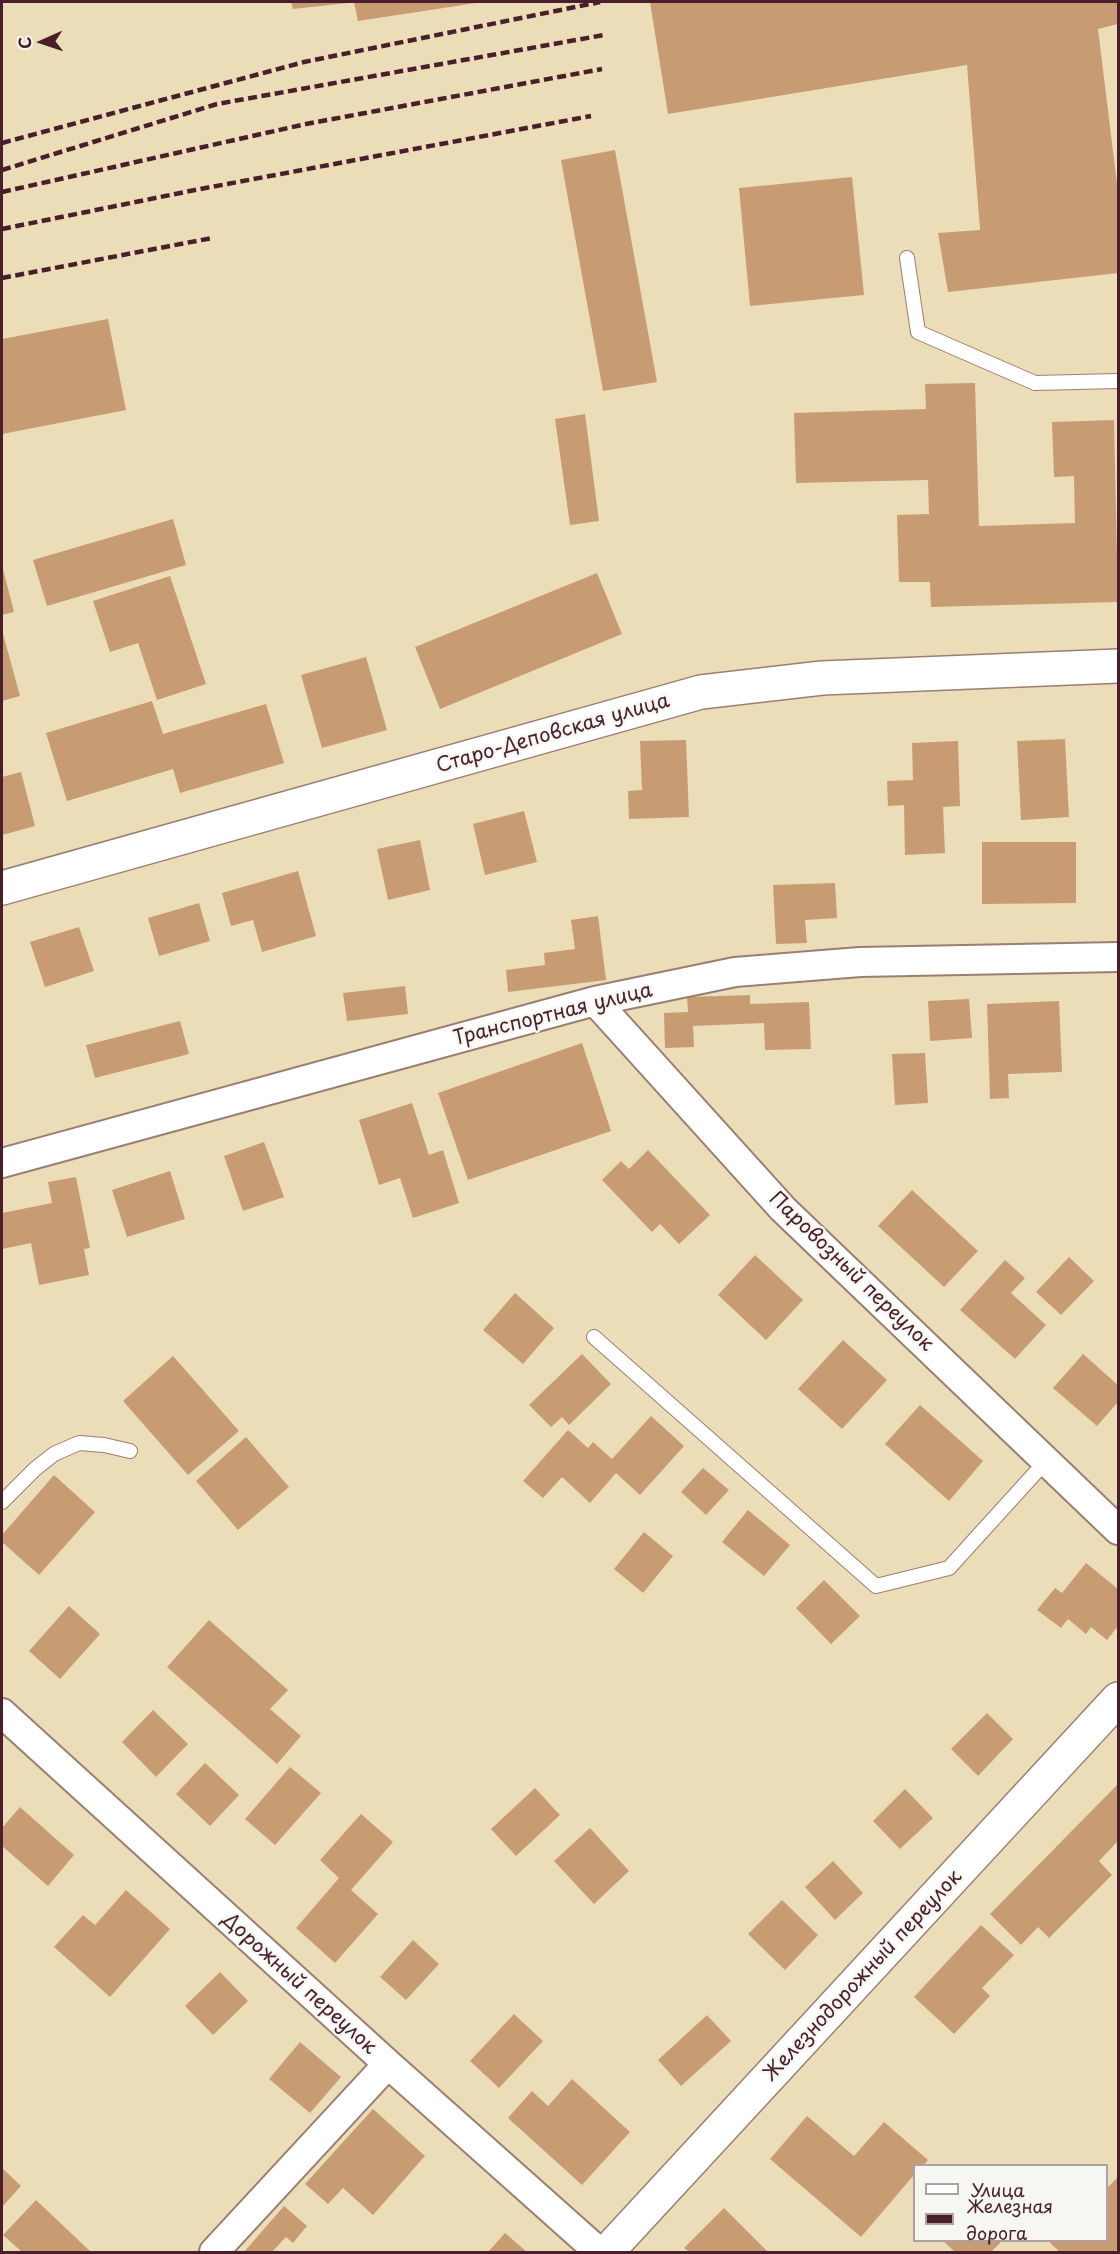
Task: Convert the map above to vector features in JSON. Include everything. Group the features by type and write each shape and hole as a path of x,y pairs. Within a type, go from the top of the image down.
{"main road":[{"name":"Старо-Деповская улица","path":"2,888 701,692 822,678 1119,666"},
{"name":"Железнодорожный переулок","path":"606,2253 1119,1699"}],"street":[{"name":"Транспортная улица","path":"2,1163 595,1001 735,972 837,963 1119,957"},
{"name":"Паровозный переулок","path":"595,1001 783,1209 1119,1530"},
{"name":"Дорожный переулок","path":"2,1713 599,2253"},
{"path":"214,2253 388,2064"}],"lane":[{"path":"907,258 918,332 1035,383 1119,381"},
{"path":"594,1337 876,1586 949,1568 1047,1460"},
{"path":"2,1502 35,1469 54,1454 79,1443 104,1445 130,1451"}],"building":[{"path":"291,2 348,2 348,3 293,9"},
{"path":"354,2 476,2 476,3 358,21"},
{"path":"650,2 1118,2 1118,24 1098,29 1118,192 1118,273 948,292 938,233 980,230 967,65 668,114"},
{"path":"615,150 657,382 603,391 561,160"},
{"path":"852,177 864,295 750,306 739,188"},
{"path":"108,319 126,410 2,434 2,339"},
{"path":"975,383 979,526 1075,523 1074,476 1054,477 1052,422 1114,420 1118,602 931,607 930,582 899,582 897,515 929,514 928,480 796,483 794,413 926,409 925,384"},
{"path":"585,414 599,521 570,525 555,419"},
{"path":"173,519 186,565 47,606 33,560"},
{"path":"2,565 14,612 2,615"},
{"path":"597,573 622,634 440,709 415,647"},
{"path":"170,576 206,684 157,700 138,643 110,652 93,601"},
{"path":"2,630 20,696 2,701"},
{"path":"366,657 387,730 322,748 301,675"},
{"path":"152,701 163,734 266,704 284,763 180,793 173,769 67,801 46,733"},
{"path":"1065,739 1069,817 1021,820 1017,741"},
{"path":"686,740 689,817 629,819 628,791 642,790 640,741"},
{"path":"958,741 960,806 943,807 945,853 905,855 904,805 888,806 887,781 913,780 912,743"},
{"path":"21,772 35,826 2,835 2,777"},
{"path":"524,811 537,862 485,875 473,824"},
{"path":"420,840 430,890 388,900 377,849"},
{"path":"982,842 1076,842 1076,903 982,904"},
{"path":"298,871 316,936 262,952 253,920 231,926 222,893"},
{"path":"835,883 837,918 805,920 807,943 776,944 773,885"},
{"path":"199,903 210,941 159,956 148,918"},
{"path":"598,916 606,980 508,992 506,970 545,965 544,953 575,949 571,920"},
{"path":"79,927 94,971 45,987 30,942"},
{"path":"405,986 408,1014 347,1021 343,993"},
{"path":"750,995 750,1004 809,1002 811,1049 765,1050 764,1023 693,1026 694,1047 665,1048 664,1013 688,1012 687,997"},
{"path":"969,999 972,1038 930,1041 928,1001"},
{"path":"1059,1001 1062,1072 1008,1074 1009,1098 990,1099 987,1004"},
{"path":"180,1021 189,1054 95,1078 86,1045"},
{"path":"582,1043 611,1131 468,1180 438,1093"},
{"path":"925,1053 928,1103 895,1105 892,1054"},
{"path":"412,1103 429,1155 443,1150 459,1203 413,1218 400,1178 379,1185 359,1120"},
{"path":"264,1142 284,1197 243,1211 224,1156"},
{"path":"648,1150 710,1215 679,1244 660,1224 652,1232 602,1180 621,1161 629,1169"},
{"path":"170,1171 185,1219 127,1237 112,1190"},
{"path":"76,1177 90,1248 84,1249 89,1275 39,1285 31,1243 2,1249 2,1213 52,1203 48,1182"},
{"path":"912,1190 978,1251 944,1287 878,1226"},
{"path":"755,1255 803,1300 766,1340 718,1295"},
{"path":"1069,1257 1094,1281 1061,1315 1036,1292"},
{"path":"1005,1260 1025,1278 1011,1293 1046,1325 1015,1359 960,1310"},
{"path":"515,1293 554,1328 523,1364 483,1330"},
{"path":"843,1340 887,1380 842,1429 798,1389"},
{"path":"582,1354 611,1384 569,1425 562,1417 551,1427 529,1405"},
{"path":"1083,1354 1118,1385 1118,1402 1097,1426 1053,1388"},
{"path":"173,1356 239,1431 188,1475 123,1401"},
{"path":"920,1405 983,1461 949,1501 885,1444"},
{"path":"651,1416 684,1446 640,1495 616,1473 590,1503 562,1477 543,1498 523,1481 568,1430 588,1448 593,1442 612,1459"},
{"path":"246,1437 289,1487 238,1530 196,1481"},
{"path":"703,1468 729,1490 706,1515 681,1492"},
{"path":"54,1475 95,1512 39,1575 2,1542 2,1535"},
{"path":"748,1510 790,1545 764,1576 722,1542"},
{"path":"644,1532 673,1556 643,1593 614,1569"},
{"path":"1086,1563 1118,1589 1118,1626 1107,1640 1091,1627 1086,1634 1068,1619 1061,1628 1037,1610 1055,1588 1062,1593"},
{"path":"824,1580 860,1616 831,1644 796,1608"},
{"path":"69,1606 100,1634 60,1679 29,1651"},
{"path":"209,1620 288,1690 270,1709 301,1736 277,1764 167,1667"},
{"path":"153,1710 188,1744 156,1777 122,1742"},
{"path":"987,1713 1013,1739 978,1776 951,1749"},
{"path":"205,1763 239,1795 210,1826 176,1794"},
{"path":"290,1767 321,1793 275,1845 245,1819"},
{"path":"1118,1784 1118,1841 1099,1861 1112,1875 1049,1938 1038,1927 1021,1945 990,1914"},
{"path":"535,1788 560,1815 516,1856 491,1829"},
{"path":"905,1789 933,1818 900,1849 873,1821"},
{"path":"20,1807 74,1855 48,1886 2,1846 2,1828"},
{"path":"361,1814 393,1842 351,1890 378,1914 335,1963 296,1928 339,1878 320,1860"},
{"path":"590,1828 629,1871 594,1904 554,1861"},
{"path":"833,1861 863,1893 835,1920 805,1887"},
{"path":"126,1890 170,1929 110,1997 54,1947 83,1915 95,1925"},
{"path":"782,1900 818,1935 785,1970 748,1934"},
{"path":"981,1925 1014,1955 982,1988 990,1996 954,2034 914,1997"},
{"path":"413,1940 439,1964 406,2000 380,1977"},
{"path":"220,1972 248,2001 213,2035 185,2006"},
{"path":"514,2014 543,2041 499,2088 470,2061"},
{"path":"707,2015 731,2041 681,2086 658,2060"},
{"path":"300,2042 341,2077 310,2113 269,2079"},
{"path":"572,2079 630,2132 582,2185 508,2118 532,2091 548,2106"},
{"path":"373,2109 425,2156 373,2215 343,2188 328,2204 305,2184"},
{"path":"807,2116 854,2156 884,2122 928,2160 925,2164 913,2164 913,2176 861,2237 770,2159"},
{"path":"2,2168 21,2186 2,2207"},
{"path":"1118,2177 1118,2249 1114,2252 1060,2252 1051,2242 1108,2242 1108,2187"},
{"path":"36,2200 91,2252 22,2252 3,2235"},
{"path":"284,2206 307,2226 293,2243 286,2237 272,2252 244,2252"},
{"path":"724,2208 768,2252 689,2252 684,2248"},
{"path":"505,2233 527,2252 488,2252"},
{"path":"944,2242 1001,2242 991,2252 955,2252"}],"railway":[{"path":"2,143 304,62 600,2"},
{"path":"2,170 217,104 604,35"},
{"path":"2,192 306,124 602,69"},
{"path":"2,229 195,190 591,116"},
{"path":"2,278 212,238"}]}
